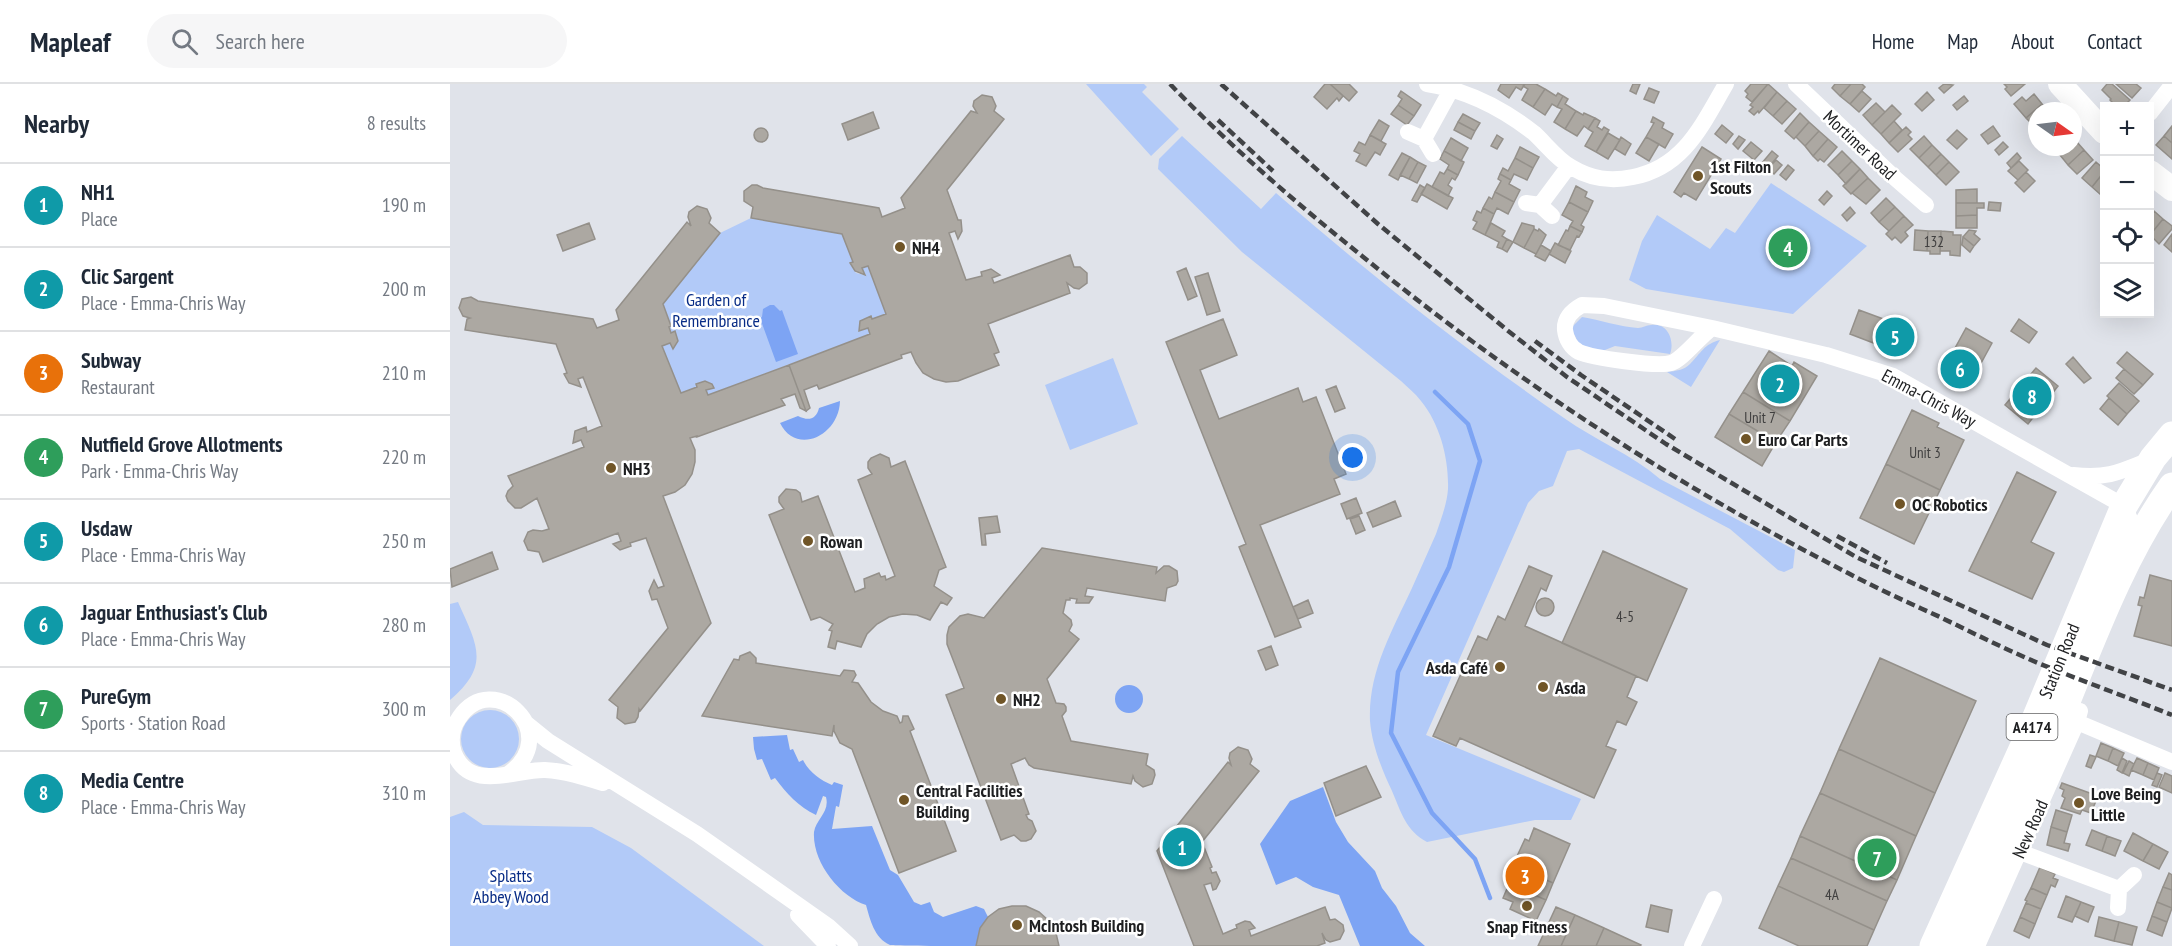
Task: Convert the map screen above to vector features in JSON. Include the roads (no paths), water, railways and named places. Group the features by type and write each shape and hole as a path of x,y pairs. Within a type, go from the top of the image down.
{"main road":[{"name":"Station Road","path":"1933,946 2028,736 2124,506 2153,458 2172,435"},
{"name":"Station Road","path":"1958,946 2048,747 2095,631 2139,539 2172,486"}],"street":[{"path":"1427,84 1452,88 1492,105 1534,134 1569,166 1595,178 1613,180 1641,176 1669,163 1688,146 1726,84"},
{"name":"Mortimer Road","path":"1796,84 1926,205"},
{"path":"2060,84 2100,128"},
{"path":"2154,108 2172,85"},
{"path":"1424,138 1452,88"},
{"path":"1408,132 1424,138 1433,154"},
{"path":"1539,208 1569,166"},
{"path":"2154,174 2172,189"},
{"name":"Emma-Chris Way","path":"1712,328 1674,363 1645,363 1578,351 1567,340 1565,332 1569,315 1582,305 1604,306 1712,328 1826,355 1893,376 2124,506"},
{"path":"1671,319 1692,344"},
{"name":"Emma-Chris Way","path":"2066,474 2108,476 2153,458"},
{"path":"2124,506 2139,539"},
{"path":"630,792 574,774 543,770 498,777 484,777 472,773 461,764 454,753 452,740 456,722 472,704 484,700 507,703 517,710 527,724 548,741 698,834 828,926 850,946"},
{"name":"New Road","path":"1977,946 2079,716 2172,762"},
{"path":"508,774 525,758 530,735 527,724"},
{"path":"2020,852 2119,889"},
{"path":"2118,908 2119,889 2134,876"},
{"path":"770,886 828,946"},
{"path":"1692,946 1714,899"}],"water":[{"path":"770,305 782,310 798,354 776,362 760,318 763,309"},
{"path":"840,401 838,413 832,424 816,438 806,440 796,438 787,433 780,423 798,416 805,419 814,417 819,408"},
{"path":"1129,685 1139,689 1143,699 1139,709 1129,713 1119,709 1115,699 1119,689"},
{"path":"787,735 790,750 793,749 799,762 803,760 812,772 828,783 843,785 832,829 872,826 890,870 898,875 914,902 921,905 930,902 934,912 943,917 976,906 984,909 988,917 980,928 976,946 890,945 880,938 866,905 856,901 838,886 830,877 818,855 814,832 826,807 826,797 823,796 816,815 810,812 793,799 775,778 771,780 762,759 757,760 753,737"},
{"path":"1323,787 1336,822 1348,842 1375,871 1382,888 1396,906 1410,933 1425,946 1360,946 1339,895 1313,887 1296,877 1276,885 1260,844 1290,801"}],"waterway":[{"path":"1435,392 1468,424 1480,461 1449,567 1398,672 1391,733 1432,813 1475,859 1490,898"}],"railway":[{"path":"1170,84 1239,151 1337,236 1477,345 1597,428 1720,504 1882,590 2038,663 2172,715"},
{"path":"1221,84 1378,224 1507,330 1567,377 1666,444 1856,557 2047,645 2172,690"},
{"path":"1218,120 1273,171"},
{"path":"1535,341 1675,439"},
{"path":"1837,536 1887,563"}],"place":[{"name":"1st Filton Scouts","path":"1698,176"},
{"name":"NH4","path":"900,247"},
{"name":"Nutfield Grove Allotments","path":"1788,248"},
{"name":"Usdaw","path":"1895,337"},
{"name":"Jaguar Enthusiast's Club","path":"1960,369"},
{"name":"Clic Sargent","path":"1780,384"},
{"name":"Media Centre","path":"2032,396"},
{"name":"Euro Car Parts","path":"1746,439"},
{"name":"NH3","path":"611,468"},
{"name":"OC Robotics","path":"1900,504"},
{"name":"Rowan","path":"808,541"},
{"name":"Asda Café","path":"1500,667"},
{"name":"Asda","path":"1543,687"},
{"name":"NH2","path":"1001,699"},
{"name":"Central Facilities Building","path":"904,800"},
{"name":"Love Being Little","path":"2079,803"},
{"name":"NH1","path":"1182,847"},
{"name":"PureGym","path":"1877,858"},
{"name":"Subway","path":"1525,876"},
{"name":"Snap Fitness","path":"1527,906"},
{"name":"McIntosh Building","path":"1017,925"}],"park label":[{"name":"Garden of Remembrance","path":"716,309"},
{"name":"Splatts Abbey Wood","path":"511,885"}]}
